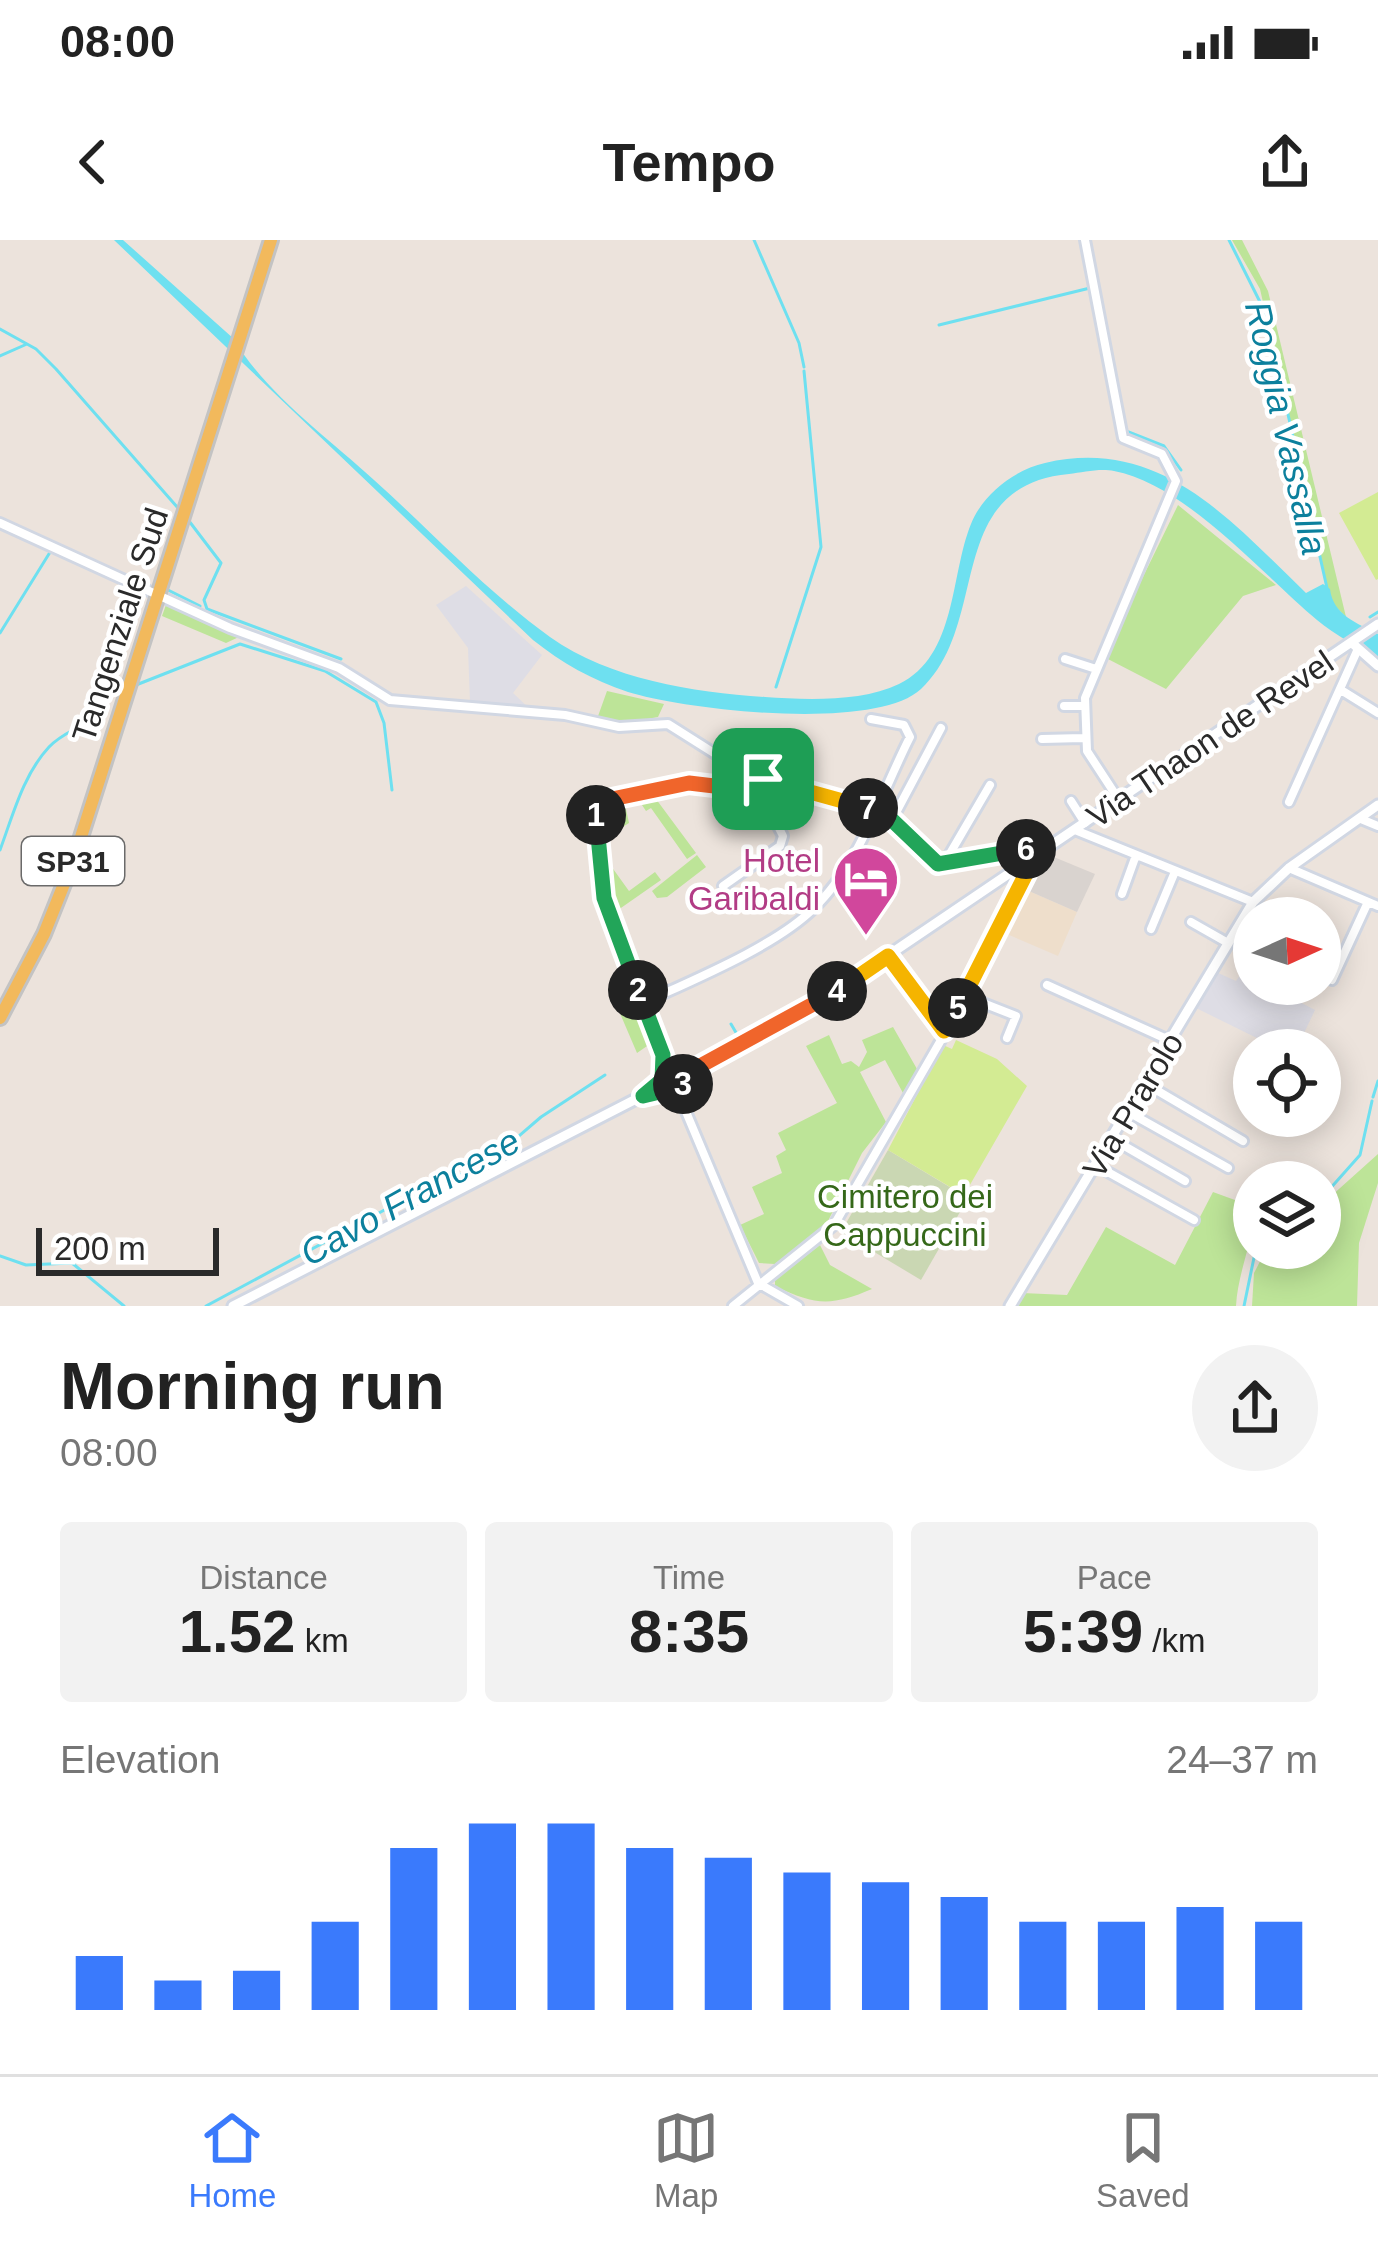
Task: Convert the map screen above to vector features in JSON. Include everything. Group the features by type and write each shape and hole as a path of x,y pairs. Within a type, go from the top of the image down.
{"main road":[{"name":"Tangenziale Sud","path":"0,1018 35,953 74,859 271,240"},
{"name":"Via Thaon de Revel","path":"233,1306 643,1096 834,992 1376,626"},
{"path":"1354,645 1378,666"},
{"name":"Via Prarolo","path":"1258,897 1289,868 1378,805"},
{"name":"Via Prarolo","path":"1010,1306 1233,936"}],"street":[{"path":"1085,240 1123,438 1168,459 1176,481 1171,505 1096,669 1084,706 1083,738 1119,800"},
{"path":"0,523 256,639 339,668 390,700 551,714 619,727 668,724 760,783 873,810 892,820 931,862 1021,848 1031,860 965,996 835,1225 733,1306"},
{"path":"1289,802 1341,690 1354,645"},
{"path":"1065,659 1096,669"},
{"path":"1341,690 1378,713"},
{"path":"1064,706 1084,706"},
{"path":"643,1003 784,931 813,909 835,883 910,731 904,724 871,719"},
{"path":"892,820 941,728"},
{"path":"1042,739 1083,738"},
{"path":"760,783 744,790 689,783 612,799 599,808 596,826 604,898 673,1080 758,1282 798,1306"},
{"path":"723,886 779,846 783,836 760,783"},
{"path":"944,863 990,785"},
{"path":"1071,801 1080,827 1135,858 1239,897"},
{"path":"1361,819 1378,826"},
{"path":"1122,894 1135,858"},
{"path":"1289,868 1373,904 1341,963"},
{"path":"1151,929 1174,874"},
{"path":"1191,922 1231,939"},
{"path":"888,956 944,1031"},
{"path":"1047,985 1171,1041"},
{"path":"965,996 1016,1016 1007,1038"},
{"path":"1146,1084 1243,1141"},
{"path":"1130,1113 1228,1168"},
{"path":"1114,1140 1185,1181"},
{"path":"1097,1166 1194,1220"}],"shaded area":[{"path":"466,586 542,655 513,693 532,711 470,702 468,648 436,605"},
{"path":"1049,855 1095,874 1077,912 1022,888 1032,867"},
{"path":"1022,888 1077,912 1058,956 1002,932"},
{"path":"1216,972 1233,980 1233,1005 1305,1005 1315,1010 1306,1029 1238,1029 1196,1008"}],"green space":[{"path":"1232,240 1242,240 1268,291 1346,617 1331,602 1260,289"},
{"path":"1378,492 1378,579 1376,580 1339,513"},
{"path":"1178,505 1276,585 1243,596 1166,689 1104,657"},
{"path":"167,602 241,636 226,643 162,616"},
{"path":"607,691 664,704 658,717 627,723 597,719"},
{"path":"650,796 696,853 687,859 651,808 646,811 638,799"},
{"path":"624,800 629,823 602,840 604,809"},
{"path":"697,855 706,867 667,897 657,898 652,891"},
{"path":"611,866 629,891 655,872 661,880 618,910 608,895 605,869"},
{"path":"629,998 650,1044 637,1053 616,1004"},
{"path":"893,1027 917,1069 903,1093 885,1060 860,1072 886,1122 862,1153 826,1225 775,1264 759,1263 740,1225 764,1214 752,1187 782,1173 776,1156 786,1150 778,1133 837,1103 806,1046 829,1035 842,1064 851,1061 859,1067 867,1052 862,1040"},
{"path":"956,1040 997,1059 1027,1086 967,1190 976,1194 972,1200 888,1150 943,1045 952,1049"},
{"name":"Cimitero dei Cappuccini","path":"888,1150 968,1198 921,1280 841,1232"},
{"path":"1378,1154 1378,1183 1359,1243 1357,1306 1252,1306 1256,1269 1341,1269 1341,1187"},
{"path":"1213,1192 1233,1199 1233,1269 1243,1269 1236,1306 1015,1306 1022,1293 1067,1295 1106,1227 1175,1265"},
{"path":"820,1245 830,1265 872,1289 824,1301 775,1286 775,1279"}],"water":[{"path":"114,240 123,240 234,339 280,396 504,601 574,652 626,674 710,692 798,699 851,697 899,684 918,671 942,635 964,544 983,503 1022,471 1086,458 1124,462 1190,490 1306,593 1323,584 1330,589 1341,612 1378,634 1378,659 1317,620 1195,512 1141,479 1098,470 1029,484 1002,503 985,530 943,661 921,689 898,702 823,714 779,713 692,705 628,692 578,670 533,640"}],"waterway":[{"path":"754,240 799,343 804,367"},
{"path":"1089,240 1126,431 1164,446 1181,470"},
{"name":"Roggia Vassalla","path":"1229,240 1265,312 1327,588"},
{"path":"939,325 1090,288"},
{"path":"0,329 36,349 56,369 178,508"},
{"path":"0,356 27,344"},
{"path":"776,687 821,547 804,371"},
{"path":"189,521 221,563 204,600 207,609 341,659"},
{"path":"0,633 52,549"},
{"path":"166,589 200,606"},
{"path":"1370,617 1378,612"},
{"path":"136,685 240,644 325,671 376,702 384,723 392,790"},
{"path":"0,850 40,758 57,740 94,716 104,699 121,691"},
{"path":"731,1024 738,1036"},
{"name":"Cavo Francese","path":"206,1306 390,1207 491,1160 541,1117 605,1075"},
{"path":"1373,1097 1378,1081"},
{"path":"1341,1176 1360,1155 1372,1101"},
{"path":"0,1256 26,1265 72,1263 124,1306"},
{"path":"1244,1306 1252,1269"}],"place":[{"name":"Hotel Garibaldi","path":"866,938"}],"route":[{"path":"763,779 882,814 931,862 956,862 1021,848 1034,858 985,964 944,1031 888,956 834,992 700,1066 684,1081 682,1101 668,1090 643,1096 662,1080 663,1055 604,898 596,812 612,799 688,783 744,790 758,787 763,779"}]}
